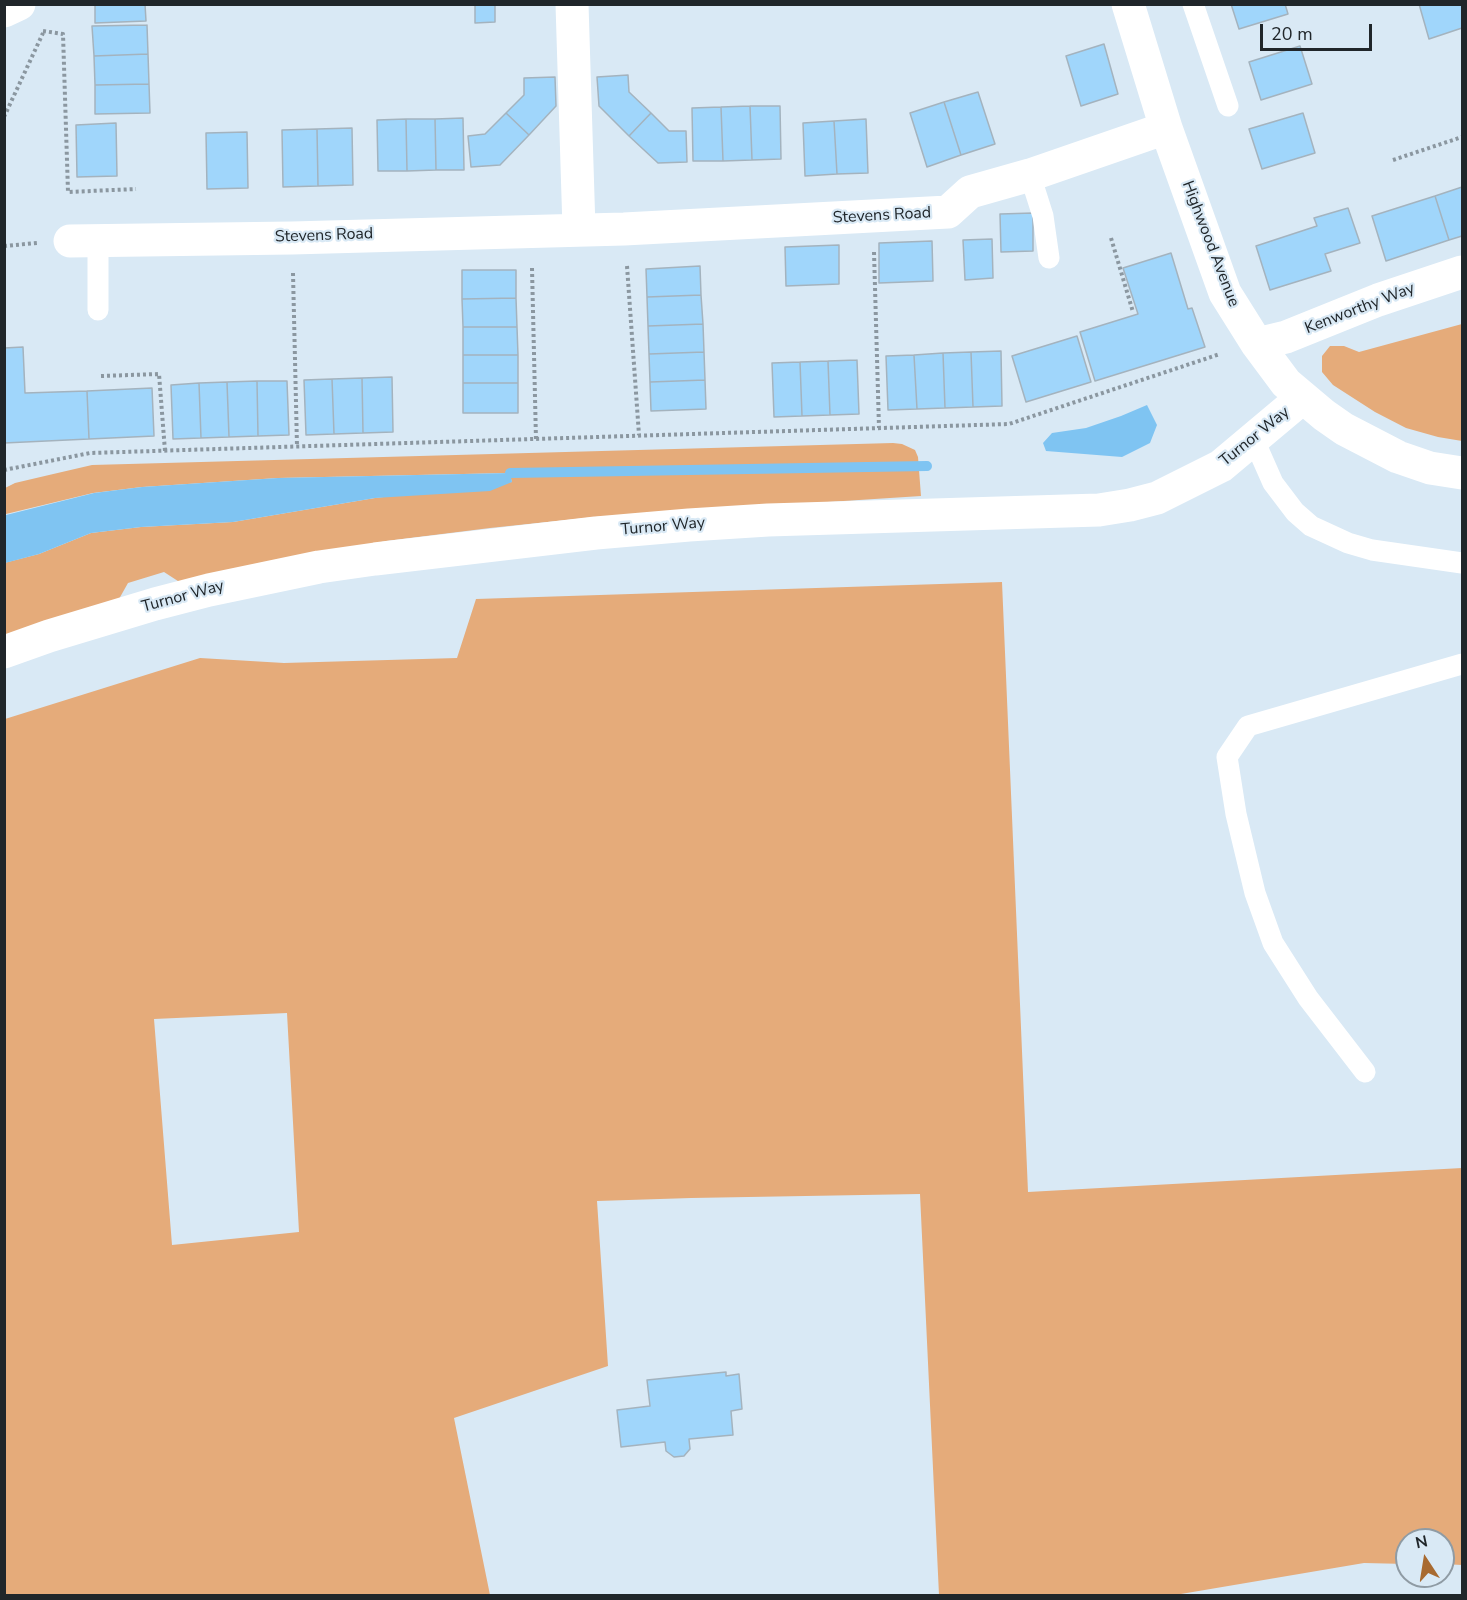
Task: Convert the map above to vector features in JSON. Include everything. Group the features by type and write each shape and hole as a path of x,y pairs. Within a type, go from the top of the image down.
{"street":[{"path":"573,4 579,229"},
{"name":"Highwood Avenue","path":"1128,4 1166,128 1225,293 1257,344 1286,383 1302,398 1344,429 1389,453 1430,468 1462,473"},
{"name":"Stevens Road","path":"84,241 624,229 948,212 970,192 1030,175 1166,128"},
{"name":"Kenworthy Way","path":"1257,344 1286,337 1378,300 1462,272"},
{"name":"Turnor Way","path":"4,652 102,620 209,590 286,573 375,559 596,533 689,525 768,520 1099,510 1130,505 1157,498 1221,466 1302,398"}],"lane":[{"path":"1193,4 1228,106"},
{"path":"1030,175 1042,216 1049,258"},
{"path":"84,241 98,310"},
{"path":"1254,440 1273,483 1295,512 1311,526 1348,543 1372,550 1462,563"},
{"path":"1365,1072 1308,998 1273,943 1255,893 1236,814 1227,757 1248,726 1462,664"}],"path":[{"path":"12,8 44,31 63,34 68,192 136,189"},
{"path":"4,117 44,31"},
{"path":"1393,160 1462,137"},
{"path":"624,229 639,435"},
{"path":"531,231 536,440"},
{"path":"1111,238 1133,312"},
{"path":"874,278 879,428"},
{"path":"293,302 297,446"},
{"path":"4,470 90,453 1009,424 1221,353 1257,344"},
{"path":"101,376 159,374 165,451"}],"shaded area":[{"path":"1462,324 1462,441 1406,428 1375,412 1333,385 1322,372 1322,356 1330,346 1344,346 1359,352"},
{"path":"893,443 915,450 918,457 921,496 595,517 490,528 386,541 181,583 164,572 128,583 119,599 5,636 4,563 39,554 91,533 141,527 233,522 375,498 512,482 509,473 278,478 142,487 93,493 6,514 5,517 5,488 15,483 92,465"},
{"path":"1002,582 1028,1192 1462,1168 1462,1565 1455,1565 1455,1528 1395,1528 1395,1564 1364,1563 1175,1595 939,1595 920,1194 691,1198 597,1201 608,1366 454,1418 490,1595 5,1595 5,719 200,658 284,663 457,658 476,599","holes":["287,1013 299,1232 172,1245 154,1019"]}],"water":[{"path":"1147,405 1157,425 1150,443 1122,457 1046,451 1043,443 1052,433 1086,428"},
{"path":"510,473 512,482 490,491 375,498 233,522 141,527 91,533 39,554 5,563 6,515 94,493 142,487 278,478"}],"building":[{"path":"95,4 145,4 146,21 95,23"},
{"path":"475,4 495,4 495,22 475,23"},
{"path":"1231,4 1285,4 1288,14 1239,29"},
{"path":"1419,4 1462,4 1462,28 1429,39"},
{"path":"147,25 148,54 94,56 92,26"},
{"path":"1104,44 1118,94 1081,106 1066,56"},
{"path":"1300,46 1312,84 1261,100 1249,62"},
{"path":"148,54 149,84 95,85 94,56"},
{"path":"628,75 629,92 651,113 629,136 599,106 597,77"},
{"path":"555,77 556,106 529,135 506,113 524,95 524,78"},
{"path":"149,84 150,113 95,114 95,85"},
{"path":"978,92 995,144 961,155 944,102"},
{"path":"944,102 961,155 927,167 910,113"},
{"path":"750,106 780,106 781,159 752,160"},
{"path":"750,106 752,160 723,161 721,107"},
{"path":"721,107 723,161 693,161 692,108"},
{"path":"506,113 529,135 500,165 471,167 468,136 485,134"},
{"path":"651,113 669,131 686,131 687,162 658,163 629,136"},
{"path":"1303,113 1315,153 1262,169 1249,129"},
{"path":"463,118 464,170 436,170 435,119"},
{"path":"406,119 407,171 378,171 377,120"},
{"path":"406,119 435,119 436,170 407,171"},
{"path":"866,119 868,173 837,174 834,121"},
{"path":"834,121 837,174 805,176 803,123"},
{"path":"116,123 117,176 77,177 76,125"},
{"path":"352,128 353,185 318,186 317,129"},
{"path":"317,129 318,186 283,187 282,130"},
{"path":"247,132 248,188 207,189 206,133"},
{"path":"1462,187 1462,236 1449,240 1435,196"},
{"path":"1435,196 1449,240 1386,261 1372,216"},
{"path":"1348,208 1360,243 1325,254 1331,271 1270,290 1256,246 1317,226 1314,218"},
{"path":"1033,213 1033,251 1001,252 1000,214"},
{"path":"992,239 993,278 965,280 963,240"},
{"path":"932,241 933,281 879,283 879,243"},
{"path":"839,245 839,284 786,286 785,247"},
{"path":"1171,253 1188,309 1192,308 1205,347 1095,381 1080,332 1138,314 1123,268"},
{"path":"700,266 701,295 647,297 646,269"},
{"path":"462,270 516,270 516,298 462,299"},
{"path":"701,295 703,324 648,326 647,297"},
{"path":"516,298 517,327 463,327 462,299"},
{"path":"703,324 704,352 649,354 648,326"},
{"path":"463,327 517,327 518,355 463,355"},
{"path":"1077,336 1091,382 1026,402 1012,356"},
{"path":"23,347 25,393 87,391 89,439 4,443 4,348"},
{"path":"1001,351 1002,406 973,407 971,352"},
{"path":"704,352 705,380 650,382 649,354"},
{"path":"971,352 973,407 945,408 943,353"},
{"path":"943,353 945,408 917,409 914,355"},
{"path":"463,355 518,355 518,383 463,383"},
{"path":"914,355 917,409 888,410 886,356"},
{"path":"857,360 859,414 830,415 828,361"},
{"path":"828,361 830,415 802,416 800,362"},
{"path":"800,362 802,416 774,417 772,363"},
{"path":"392,377 393,432 363,433 362,378"},
{"path":"362,378 363,433 334,434 332,379"},
{"path":"332,379 334,434 306,435 304,380"},
{"path":"705,380 706,409 651,411 650,382"},
{"path":"257,381 258,436 229,437 227,382"},
{"path":"257,381 287,381 289,435 258,436"},
{"path":"227,382 229,437 201,438 199,383"},
{"path":"199,383 201,438 173,439 171,385"},
{"path":"463,383 518,383 518,413 463,413"},
{"path":"152,388 154,436 89,439 87,391"},
{"path":"726,1372 726,1376 739,1374 742,1409 731,1411 733,1435 689,1439 690,1449 684,1456 674,1457 666,1451 665,1442 621,1447 617,1410 650,1406 647,1380"}],"waterway":[{"path":"510,473 927,466"}]}
